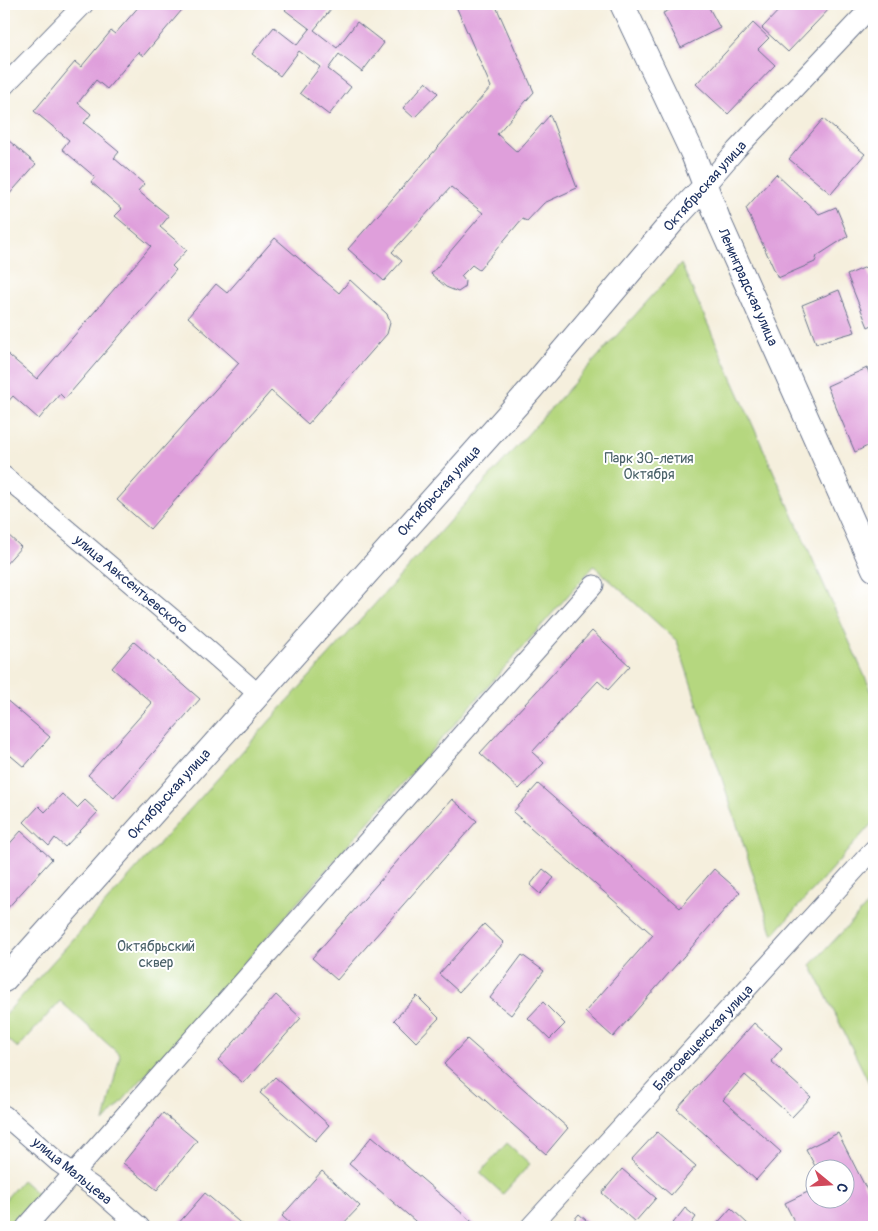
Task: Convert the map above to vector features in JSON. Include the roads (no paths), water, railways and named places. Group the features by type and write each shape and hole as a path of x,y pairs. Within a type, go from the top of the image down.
{"main road":[{"name":"Ленинградская улица","path":"622,4 693,154 720,224 874,569"},
{"name":"Октябрьская улица","path":"4,980 530,390 678,215 705,186"}],"street":[{"path":"4,86 84,4"},
{"name":"Октябрьская улица","path":"705,186 736,150 874,4"},
{"name":"улица Авксентьевского","path":"4,476 173,618 258,694"},
{"path":"26,1227 594,585"},
{"name":"Благовещенская улица","path":"530,1227 874,849"},
{"name":"улица Мальцева","path":"4,1115 73,1174 99,1192 140,1227"}],"park label":[{"name":"Парк 30-летия Октября","path":"649,466"},
{"name":"Октябрьский сквер","path":"156,954"}]}
